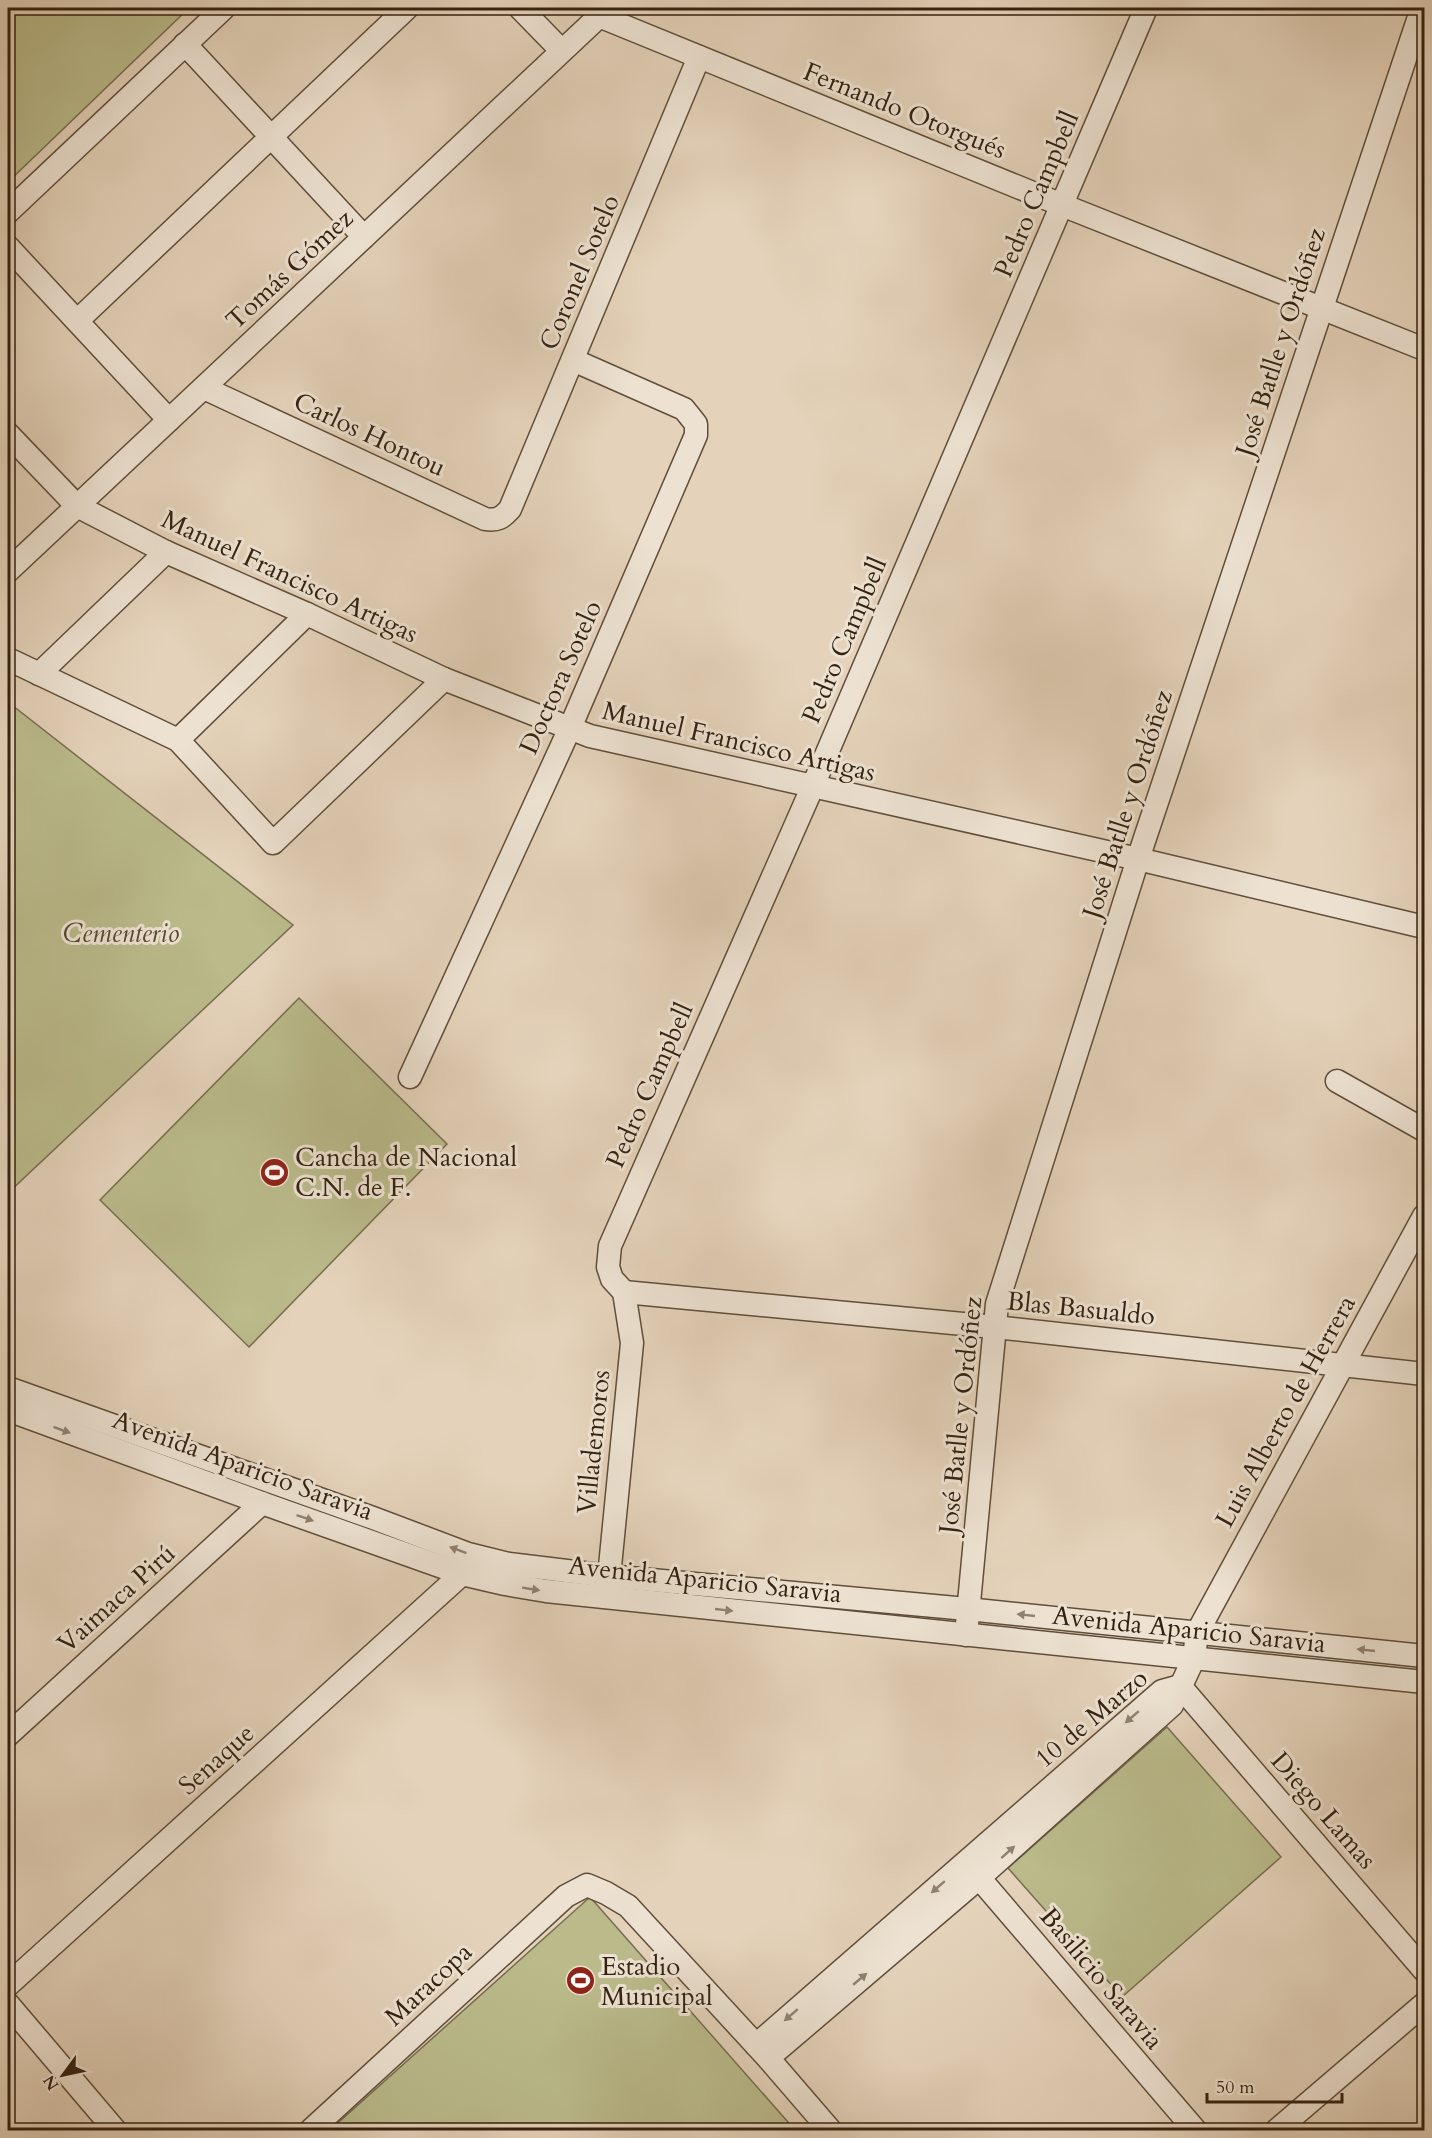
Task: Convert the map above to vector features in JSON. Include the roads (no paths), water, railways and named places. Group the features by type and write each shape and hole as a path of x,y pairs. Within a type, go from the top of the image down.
{"street":[{"path":"8,212 224,8"},
{"path":"77,321 407,8"},
{"path":"520,8 561,50"},
{"name":"Pedro Campbell","path":"624,1292 612,1279 608,1266 610,1246 812,788 1146,8"},
{"name":"José Batlle y Ordóñez","path":"966,1635 997,1304 1138,860 1422,8"},
{"name":"Tomás Gómez","path":"8,571 603,12"},
{"name":"Fernando Otorgués","path":"603,12 699,57 1062,205 1425,349"},
{"path":"185,44 364,237"},
{"name":"Coronel Sotelo","path":"510,509 699,57"},
{"path":"8,247 169,420"},
{"name":"Doctora Sotelo","path":"410,1077 570,728 696,435 696,424 684,409 573,360"},
{"name":"Carlos Hontou","path":"204,388 484,519 495,521 503,517 510,509"},
{"name":"Manuel Francisco Artigas","path":"8,434 77,507 166,552 307,614 444,679 590,736 1425,927"},
{"path":"39,674 166,552"},
{"path":"178,740 307,614"},
{"path":"8,659 178,740 273,843 444,679"},
{"path":"1337,1081 1425,1130"},
{"name":"Luis Alberto de Herrera","path":"1197,1633 1425,1216"},
{"name":"Blas Basualdo","path":"624,1292 995,1327 1425,1374"},
{"name":"Villademoros","path":"607,1587 632,1343 624,1292"},
{"name":"Avenida Aparicio Saravia","path":"8,1388 373,1518 468,1554 507,1574"},
{"name":"Avenida Aparicio Saravia","path":"8,1410 462,1574 507,1574 966,1635 1425,1682"},
{"name":"Vaimaca Pirú","path":"8,1735 262,1503"},
{"name":"Senaque","path":"8,1985 462,1574"},
{"name":"Avenida Aparicio Saravia","path":"607,1587 968,1609 1425,1656"},
{"path":"1180,1686 1194,1658 1197,1633"},
{"name":"10 de Marzo","path":"762,2052 972,1870 1162,1691 1180,1686"},
{"name":"Diego Lamas","path":"1180,1686 1425,1971"},
{"name":"Basilicio Saravia","path":"972,1870 1195,2130"},
{"name":"Maracopa","path":"311,2130 566,1896 587,1885 628,1906 762,2052"},
{"path":"8,2004 103,2126"},
{"path":"1277,2130 1425,2004"},
{"path":"762,2052 830,2130"}],"place":[{"name":"Cancha de Nacional C.N. de F.","path":"274,1172"},
{"name":"Estadio Municipal","path":"580,1981"}],"park label":[{"name":"Cementerio","path":"121,933"}]}
